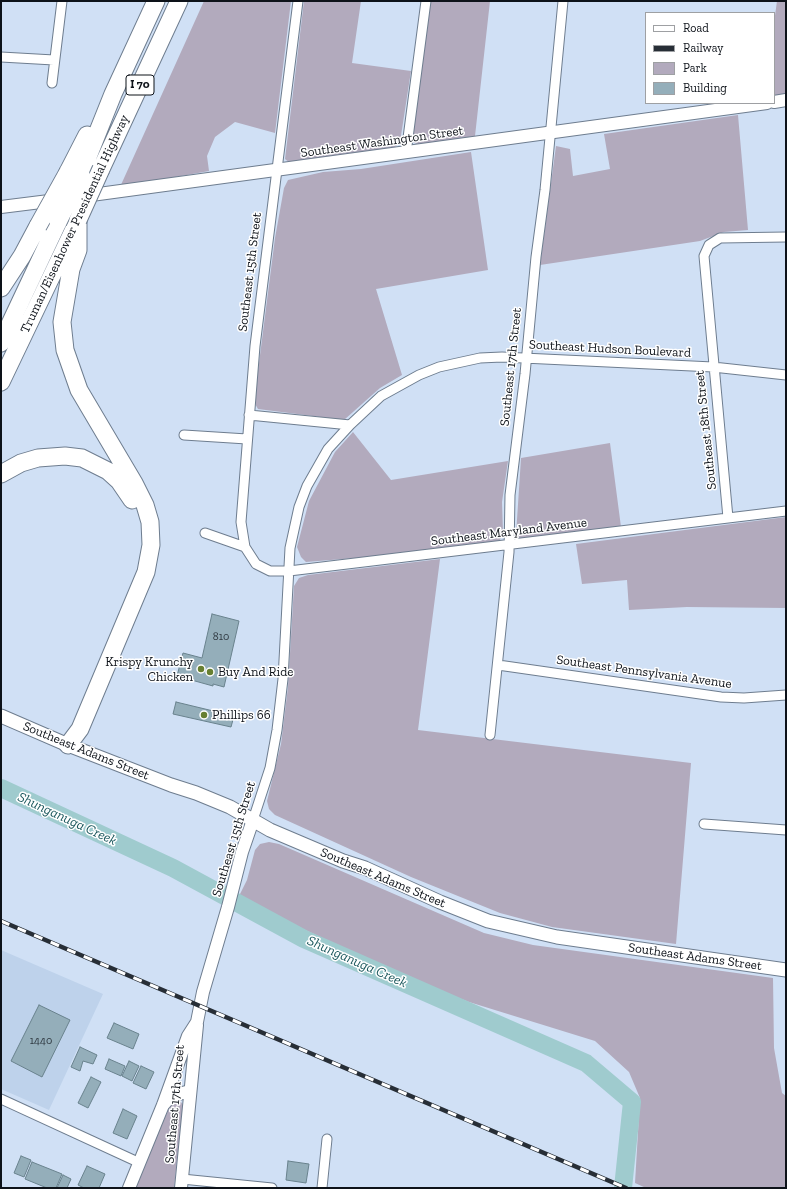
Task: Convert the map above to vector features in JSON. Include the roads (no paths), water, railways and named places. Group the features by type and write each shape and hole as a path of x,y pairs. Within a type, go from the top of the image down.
{"highway":[{"name":"Truman/Eisenhower Presidential Highway","path":"1,343 58,222 74,173 113,94 156,1"},
{"name":"Truman/Eisenhower Presidential Highway","path":"1,382 179,1"},
{"path":"1,288 22,256 38,226 74,173"},
{"path":"68,745 80,729 146,572 151,545 150,522 145,505 134,483 79,390 64,350 62,322 71,269 78,250 78,220"},
{"path":"1,474 21,463 38,458 60,456 82,458 96,463 119,481 128,493 142,526 142,542 138,565 70,725 68,745"}],"main road":[{"name":"Southeast Adams Street","path":"1,716 68,745 230,807 270,830 343,861 365,868 440,902 510,927 556,938 786,970"}],"street":[{"path":"52,83 62,1"},
{"name":"Southeast 15th Street","path":"245,547 241,522 255,346 298,1"},
{"path":"406,153 426,1"},
{"name":"Southeast 17th Street","path":"490,735 509,545 510,495 527,358 536,257 551,133 563,1"},
{"path":"1,57 54,60"},
{"path":"775,102 786,100"},
{"name":"Southeast Washington Street","path":"1,207 760,104"},
{"name":"Southeast 18th Street","path":"728,518 704,262 706,250 709,245 720,238 786,237"},
{"name":"Southeast Hudson Boulevard","path":"289,571 294,527 307,486 328,449 350,425 381,396 419,375 438,367 480,358 527,358 713,367 786,375"},
{"path":"249,415 350,425"},
{"path":"184,435 247,439"},
{"name":"Southeast Maryland Avenue","path":"245,547 256,564 263,568 289,571 786,511"},
{"path":"205,533 245,547"},
{"name":"Southeast 15th Street","path":"129,1188 163,1105 188,1036 197,1022 203,992 218,944 242,852 270,768 277,730 283,680 289,571"},
{"name":"Southeast Pennsylvania Avenue","path":"498,665 721,697 744,698 786,695"},
{"path":"704,824 786,830"},
{"name":"Southeast 17th Street","path":"181,1184 197,1022"},
{"path":"163,1105 171,1096 190,1091"},
{"path":"1,1099 140,1163"},
{"path":"322,1188 327,1139"},
{"path":"181,1184 272,1188"}],"waterway":[{"name":"Shunganuga Creek","path":"1,788 173,868 304,939 586,1063 632,1102 623,1188"}],"railway":[{"path":"1,921 626,1188"}],"place":[{"name":"Krispy Krunchy Chicken","path":"201,669"},
{"name":"Buy And Ride","path":"210,672"},
{"name":"Phillips 66","path":"204,715"}]}
